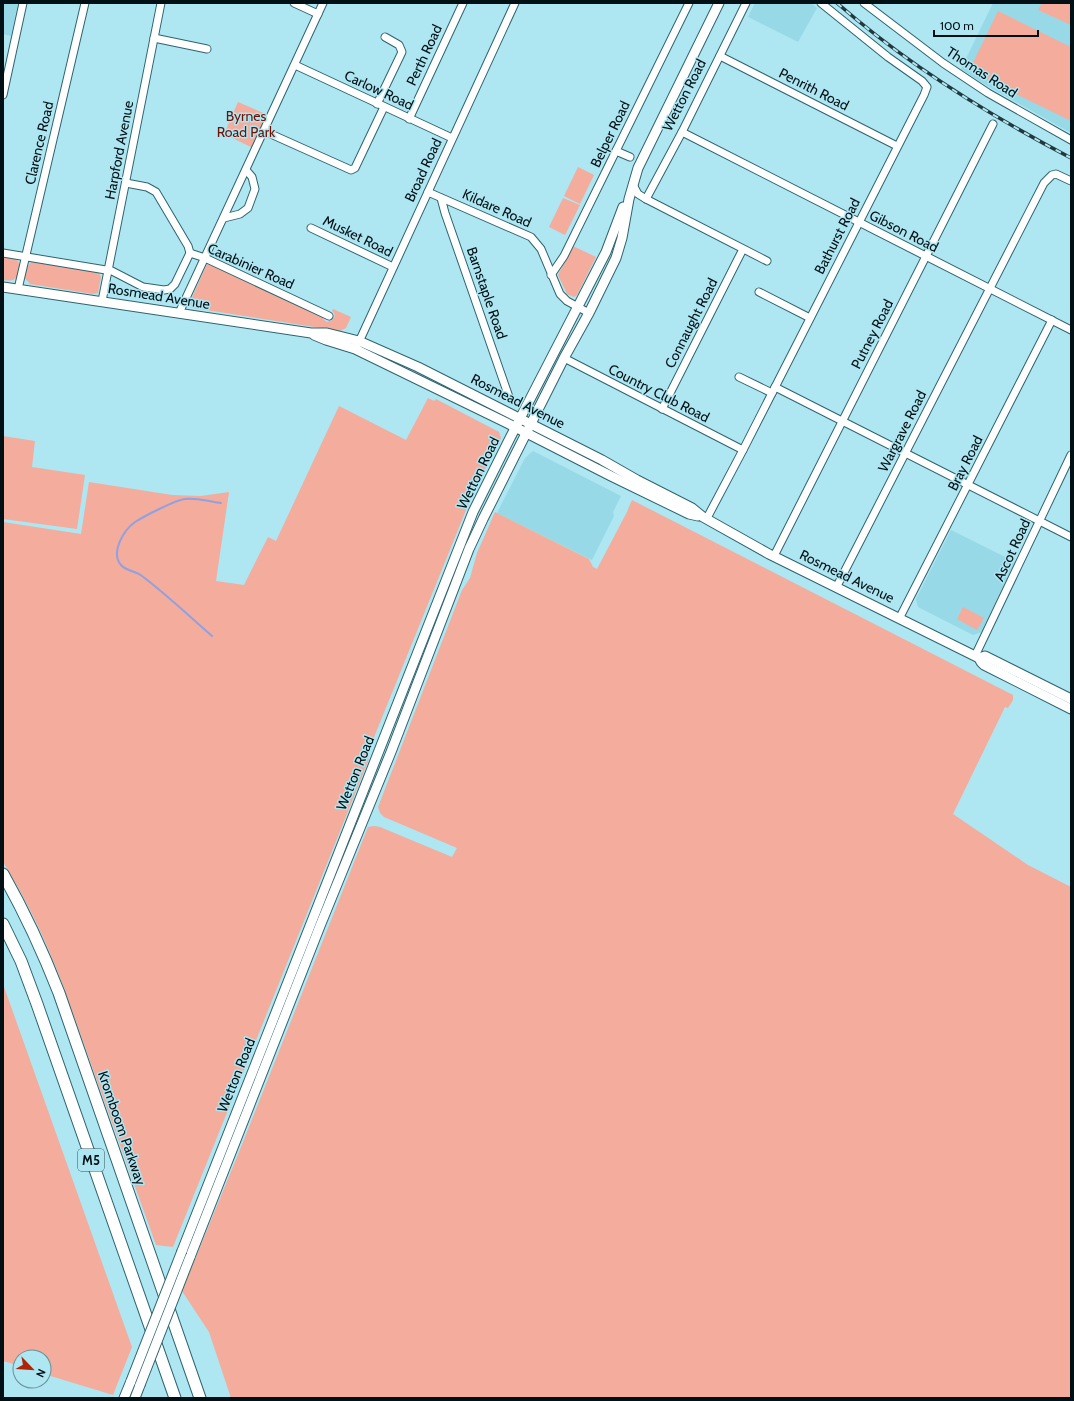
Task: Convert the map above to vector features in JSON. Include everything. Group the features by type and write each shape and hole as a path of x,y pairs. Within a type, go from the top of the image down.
{"highway":[{"name":"Kromboom Parkway","path":"3,874 44,953 200,1398"},
{"name":"M5","path":"3,924 21,961 175,1398"}],"main road":[{"name":"Wetton Road","path":"124,1398 474,512 606,252 630,185 718,4"},
{"name":"Wetton Road","path":"134,1398 320,926 391,752 470,549 483,519 526,432 589,313 616,258 622,238 629,199 637,171"},
{"name":"Rosmead Avenue","path":"3,287 311,333 327,333 418,367 602,460 692,508 774,556 900,617 977,657 984,665 1071,709"},
{"name":"Rosmead Avenue","path":"357,345 633,487 689,514 705,517"},
{"name":"Rosmead Avenue","path":"977,657 985,656 1071,699"}],"street":[{"path":"3,95 23,3"},
{"name":"Clarence Road","path":"18,289 84,3"},
{"name":"Harpford Avenue","path":"102,301 161,3"},
{"path":"294,3 318,14"},
{"path":"179,313 323,3"},
{"name":"Perth Road","path":"409,119 463,3"},
{"name":"Broad Road","path":"357,345 515,3"},
{"name":"Belper Road","path":"551,275 564,256 689,3"},
{"name":"Wetton Road","path":"646,199 682,132 746,3"},
{"name":"Bathurst Road","path":"705,517 743,450 927,87 922,81 888,57 821,3"},
{"name":"Thomas Road","path":"864,3 943,63 988,93 1071,140"},
{"path":"154,38 207,50"},
{"path":"264,131 351,170 356,168 402,52 399,45 385,38"},
{"name":"Penrith Road","path":"720,56 897,146"},
{"name":"Carlow Road","path":"294,65 452,138"},
{"name":"Putney Road","path":"774,556 993,124"},
{"name":"Gibson Road","path":"682,132 1071,330"},
{"path":"616,151 630,157"},
{"path":"224,218 240,214 248,208 256,188 252,177 246,170"},
{"name":"Wargrave Road","path":"837,586 1044,183 1052,175 1056,174 1071,181"},
{"name":"Carabinier Road","path":"126,183 147,187 156,192 188,246 190,253 205,258 329,316"},
{"path":"633,185 638,194 646,199 767,261"},
{"name":"Kildare Road","path":"428,192 531,237 541,248 560,294 566,301 589,313"},
{"path":"629,199 638,197 646,199"},
{"name":"Barnstaple Road","path":"441,198 509,397"},
{"name":"Musket Road","path":"311,228 393,267"},
{"name":"Connaught Road","path":"662,409 743,249"},
{"name":"Rosmead Avenue","path":"3,253 117,272 143,287 167,290 176,284 190,253"},
{"path":"758,292 810,318"},
{"name":"Bray Road","path":"900,617 1052,320"},
{"name":"Country Club Road","path":"564,358 743,450"},
{"path":"739,376 843,421 1071,537"},
{"name":"Ascot Road","path":"977,657 1071,456"}],"shaded area":[{"path":"3,3 18,3 11,36 3,34"},
{"path":"755,3 811,3 817,8 798,42 748,17"},
{"path":"993,3 1071,3 1071,133 984,84 961,69"},
{"path":"533,451 621,496 613,512 614,516 592,560 497,513 525,458"},
{"path":"951,530 1015,562 982,632 973,635 918,607 916,599"}],"green space":[{"path":"1042,3 1071,4 1071,25 1038,10"},
{"path":"998,11 1071,47 1071,121 969,71"},
{"name":"Byrnes Road Park","path":"238,102 268,115 253,148 224,134"},
{"path":"578,167 594,175 580,204 564,196"},
{"path":"563,198 580,205 565,235 549,227"},
{"path":"573,246 596,257 577,295 574,297 567,294 558,275"},
{"path":"3,256 14,258 19,264 19,273 13,280 3,280"},
{"path":"31,262 98,272 101,277 98,293 93,294 30,284 24,277"},
{"path":"207,264 210,264 321,315 327,322 332,320 334,317 335,314 332,311 333,309 351,317 346,328 340,331 193,308 190,305 190,302"},
{"path":"428,398 434,401 436,399 499,432 501,438 477,483 366,757 369,759 173,1247 156,1245 56,967 28,906 3,862 3,522 81,534 89,482 172,495 201,496 229,492 216,581 244,585 268,537 276,541 339,406 406,440"},
{"path":"3,436 35,441 32,467 85,475 77,529 3,519"},
{"path":"632,500 1013,695 1013,700 1008,708 1005,707 953,814 1028,865 1071,887 1071,1398 231,1398 209,1332 182,1291 368,827 380,827 452,857 457,848 384,817 380,813 378,807 462,590 470,578 477,553 495,512 589,559 593,567 597,569"},
{"path":"963,607 984,618 977,630 957,619"},
{"path":"3,984 132,1347 113,1395 52,1376 52,1349 12,1349 12,1364 3,1361"}],"waterway":[{"path":"212,636 140,574 123,567 118,560 117,554 120,542 127,530 135,522 159,509 180,500 190,499 221,503"}],"railway":[{"path":"837,3 864,26 920,68 1009,124 1071,158"}]}
